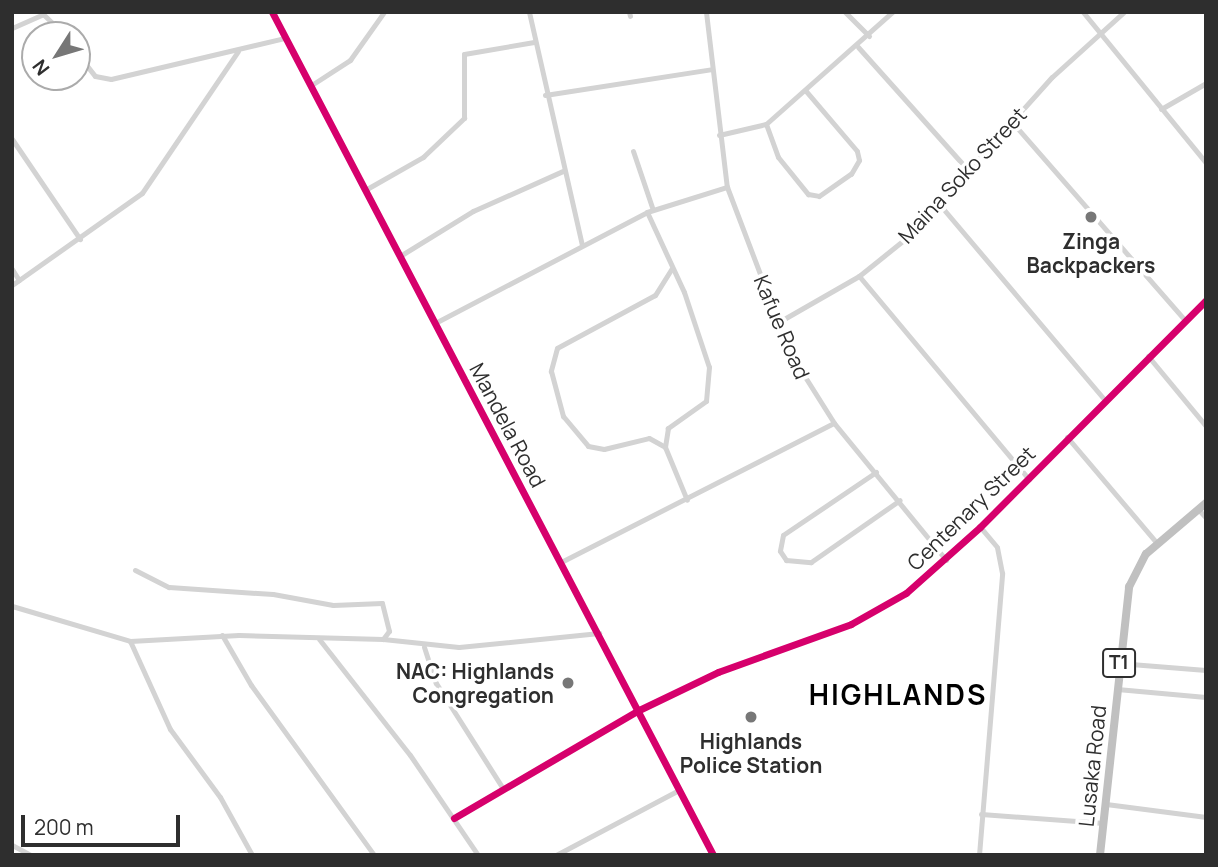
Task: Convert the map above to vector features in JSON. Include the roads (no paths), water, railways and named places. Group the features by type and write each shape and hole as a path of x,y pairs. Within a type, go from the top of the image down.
{"highway":[{"name":"Lusaka Road","path":"1100,855 1118,663 1129,587 1157,543 1202,506"}],"street":[{"name":"Mandela Road","path":"271,12 713,855"},
{"path":"310,86 351,60 384,12"},
{"path":"529,12 545,95 582,246"},
{"name":"Kafue Road","path":"706,12 727,187 777,323 802,378 834,423 900,500 946,560"},
{"path":"845,12 869,36"},
{"path":"719,135 766,124 858,47 892,12"},
{"path":"1083,12 1206,163"},
{"name":"Maina Soko Street","path":"777,323 859,276 940,205 1012,122 1098,31 1124,12"},
{"path":"12,28 42,13"},
{"path":"91,71 95,76 111,79 239,51 285,38"},
{"path":"365,190 423,157 464,118 464,54 534,42"},
{"path":"858,47 969,171"},
{"path":"12,285 142,193 239,51"},
{"path":"545,95 712,69"},
{"path":"1161,108 1206,83"},
{"path":"766,124 778,158 807,194 818,196 851,174 859,160 857,151 806,91"},
{"path":"1012,122 1185,320"},
{"path":"12,139 80,239"},
{"path":"633,151 650,211 702,339 710,390 694,412 668,428 665,447 687,500"},
{"path":"400,256 474,211 563,171"},
{"path":"435,323 650,211 727,187"},
{"path":"940,205 1104,398"},
{"path":"665,447 644,438 604,449 588,446 554,396 550,363 557,348 655,295 672,268"},
{"path":"12,269 19,280"},
{"path":"859,276 1029,479"},
{"name":"Centenary Street","path":"454,818 502,787 639,710 718,672 870,614 946,560 1029,479 1104,398 1206,300"},
{"path":"1148,356 1206,425"},
{"path":"561,562 834,423"},
{"path":"1067,437 1157,543"},
{"path":"876,472 783,535 780,551 786,560 811,562 900,500"},
{"path":"1202,506 1206,518"},
{"path":"979,855 1002,573 997,547 980,527"},
{"path":"135,570 169,587 273,594 333,605 382,603 388,631 383,639"},
{"path":"12,606 130,642 222,635 383,639 424,647 598,633"},
{"path":"222,635 251,685 374,855"},
{"path":"319,639 454,818 478,855"},
{"path":"130,642 170,729 220,797 252,855"},
{"path":"424,647 436,683 502,787"},
{"path":"1118,663 1206,670"},
{"path":"1117,689 1206,698"},
{"path":"556,855 679,790"},
{"path":"1105,804 1206,817"},
{"path":"981,814 1104,823"},
{"path":"12,845 31,855"}],"place":[{"name":"Zinga Backpackers","path":"1091,217"},
{"name":"NAC: Highlands Congregation","path":"568,683"},
{"name":"Highlands Police Station","path":"751,717"}],"district":[{"name":"HIGHLANDS","path":"898,694"}]}
